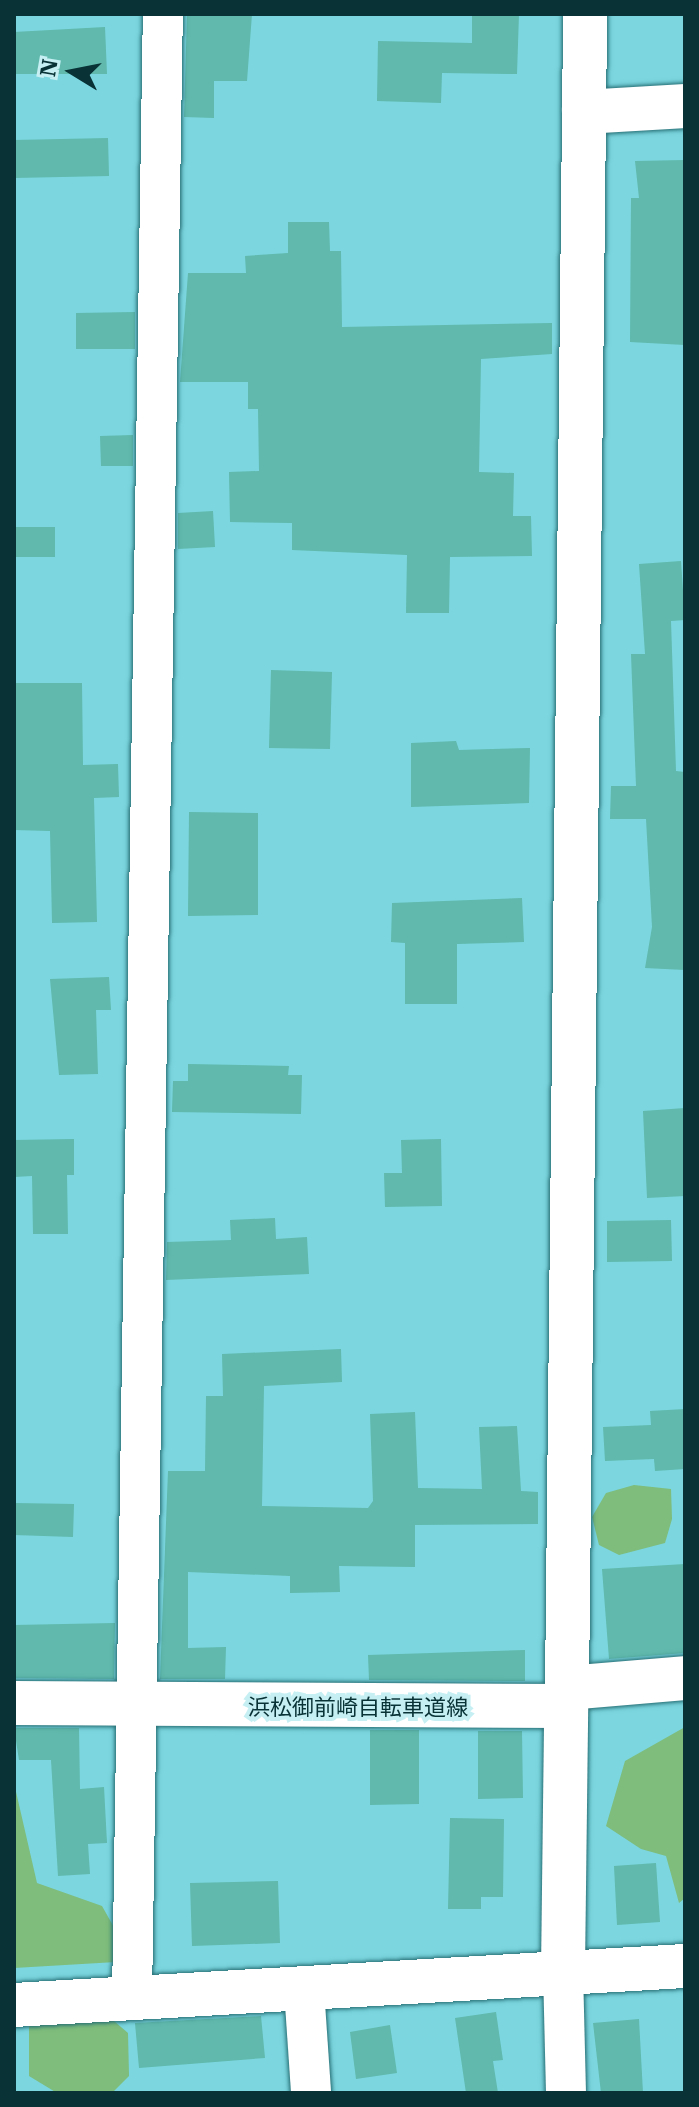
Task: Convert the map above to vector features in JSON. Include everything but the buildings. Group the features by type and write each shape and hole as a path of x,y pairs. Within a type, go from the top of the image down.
{"street":[{"path":"132,1999 163,14"},
{"path":"566,2093 563,1970 585,14"},
{"path":"584,112 685,106"},
{"name":"浜松御前崎自転車道線","path":"14,1703 138,1705 567,1697 685,1678"},
{"path":"14,2005 304,1989 563,1970 685,1966"},
{"path":"304,1989 311,2093"}],"green space":[{"path":"634,1485 671,1489 672,1519 665,1543 619,1555 599,1545 592,1517 606,1493"},
{"path":"685,1727 685,1898 679,1903 666,1856 641,1849 606,1826 625,1761"},
{"path":"14,1783 37,1883 102,1906 133,1961 14,1968"},
{"path":"74,2014 114,2021 128,2033 129,2076 112,2093 57,2093 29,2076 29,2024"}]}
